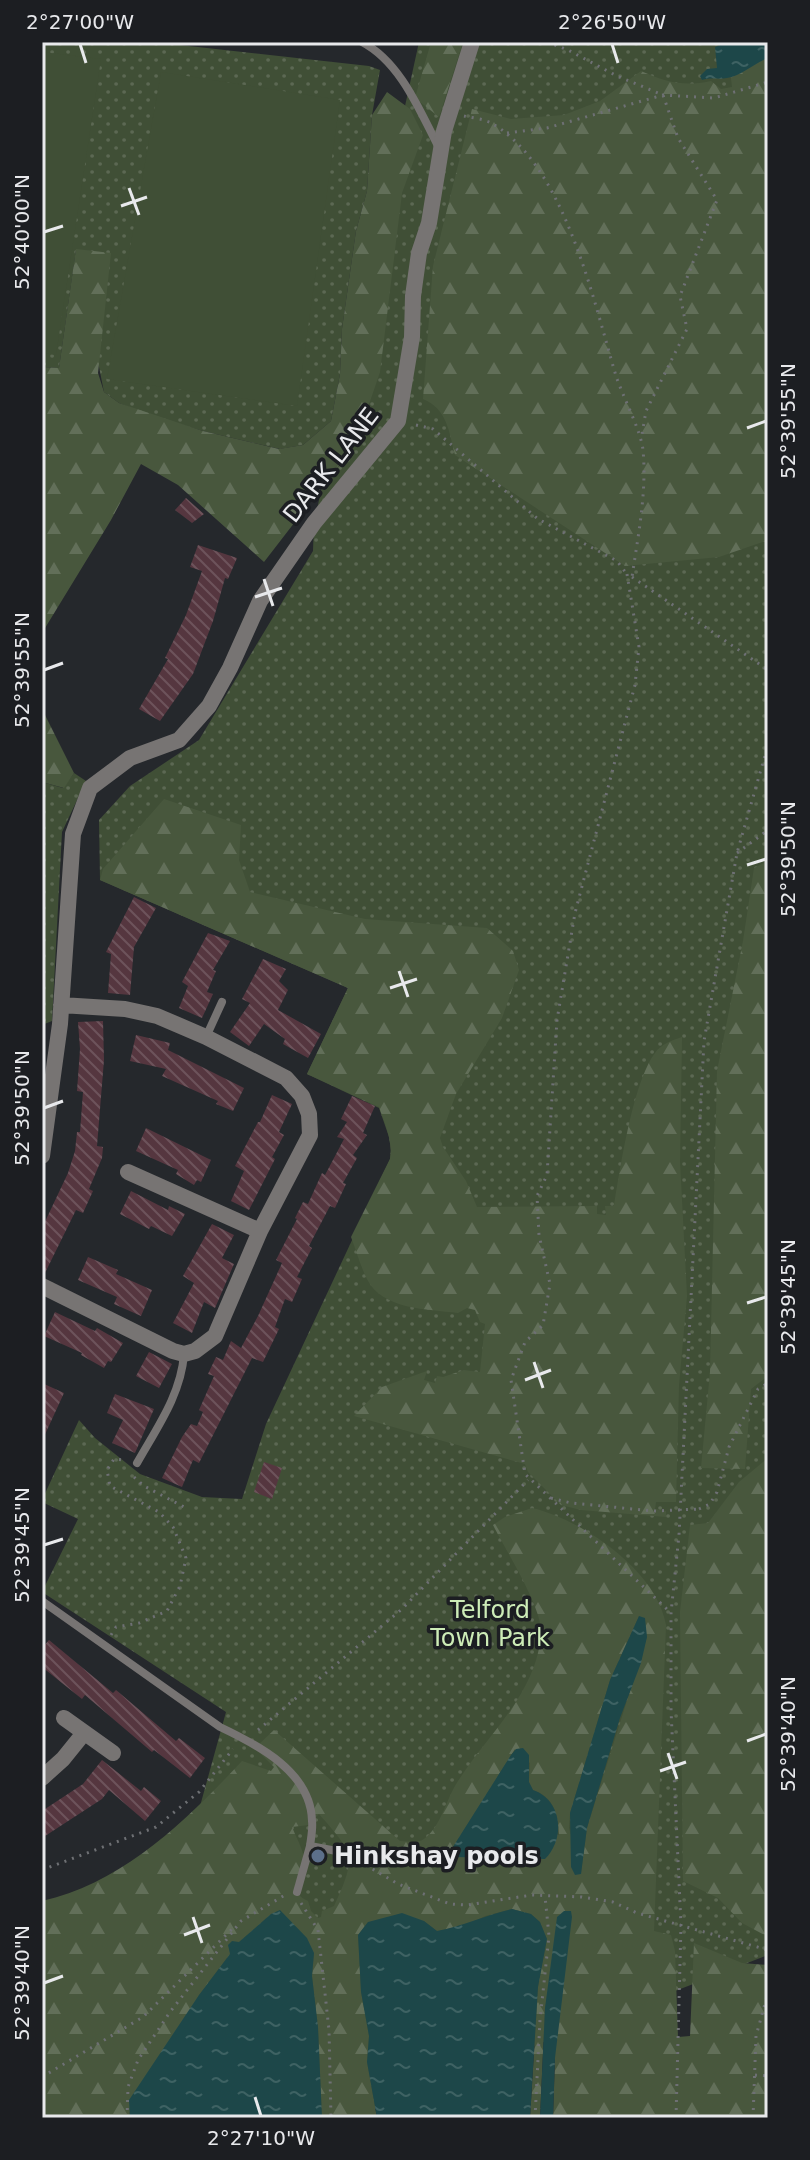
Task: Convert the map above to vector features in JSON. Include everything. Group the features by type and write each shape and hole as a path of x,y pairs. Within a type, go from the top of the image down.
{"street":[{"name":"DARK LANE","path":"61,1005 73,834 90,788 130,758 179,740 209,706 260,601 314,523 398,421 412,337 413,296 419,253 429,223 451,107 472,42"},
{"path":"42,1156 61,1005 125,1009 157,1016 206,1037 286,1078 302,1096 309,1114 310,1135 260,1231 215,1336 195,1351 184,1354 42,1286"},
{"path":"128,1172 260,1231"},
{"path":"64,1718 113,1753"},
{"path":"42,1778 84,1733"}],"lane":[{"path":"362,42 374,48 408,89 441,151"},
{"path":"206,1037 222,1002"},
{"path":"137,1463 174,1396 182,1374 184,1354"},
{"path":"42,1601 220,1727 247,1740 282,1764 304,1788 312,1819 310,1846 297,1892"},
{"path":"310,1846 342,1852"}],"path":[{"path":"547,42 663,95 714,98 768,82"},
{"path":"506,133 547,128 663,95"},
{"path":"640,441 646,411 687,329 680,296 717,200 678,138 663,95"},
{"path":"451,107 464,116 491,122 506,133 517,142 553,190 581,265 623,399 643,447 642,505 632,577"},
{"path":"398,421 433,429 538,519 617,561 627,574 768,670"},
{"path":"627,574 639,647 635,685 575,913 557,1020 547,1175 537,1196 539,1235 550,1284 543,1325 525,1342 511,1380 525,1474 671,1613"},
{"path":"676,2118 681,1925 671,1710 671,1613 679,1535 704,1041 737,853 768,745"},
{"path":"737,853 768,830"},
{"path":"550,1498 654,1511 699,1509 710,1504 717,1492 729,1447 758,1389 768,1383"},
{"path":"104,1644 116,1627 139,1623 167,1611 180,1586 186,1558 173,1527 159,1512 110,1486 107,1470 114,1459 137,1463 133,1472 135,1480 188,1509"},
{"path":"42,1870 156,1827 199,1792 239,1743 247,1740 402,1609 529,1479"},
{"path":"342,1852 398,1884 450,1904 467,1905 532,1895 582,1897 613,1902 637,1913 768,1950"},
{"path":"42,2077 143,2017 241,1921 282,1896 297,1892 318,1930 329,2030 331,2118"},
{"path":"535,2118 540,2020 549,1936 545,1896"},
{"path":"127,2118 128,2087 138,2060 170,2012 241,1921"},
{"path":"753,2118 756,2036 768,1993"},
{"path":"755,2075 768,2076"}],"green space":[{"path":"42,42 153,42 369,66 380,70 372,115 367,191 356,231 342,329 340,374 331,421 303,445 280,449 203,431 119,403 104,392 76,250 59,368 42,367"},
{"name":"Telford Town Park","path":"419,42 768,42 768,1955 348,2118 114,2118 226,1712 42,1592 78,1519 42,1500 79,1420 95,1438 140,1474 202,1497 242,1499 266,1424 390,1159 391,1150 379,1108 307,1074 348,988 100,880 99,820 130,786 199,740 313,551 314,523"},
{"path":"431,42 463,42 439,117 415,98"},
{"path":"42,52 101,59 56,355 42,353"},
{"path":"768,58 768,540 719,557 625,566 455,455 442,415 423,399 433,266 472,109 511,119 564,115 600,101 641,71 675,82 692,84 711,81 721,89 732,87 731,78"},
{"path":"161,72 340,100 297,406 107,379"},
{"path":"387,92 410,109 423,135 402,193 380,372 365,416 342,461 264,562 178,485 141,464 111,520 42,633 42,367 59,368 76,249 111,253 98,373 104,392 119,403 203,431 279,449 303,445 331,421 340,374 342,329 356,231 367,191 372,115"},
{"path":"42,709 74,773 64,788 42,782"},
{"path":"74,773 86,781 62,832 52,1021 42,1025 42,782 63,788"},
{"path":"164,799 241,825 239,860 250,892 365,919 487,928 513,951 519,970 502,1018 456,1094 440,1138 466,1181 477,1207 597,1206 597,1214 606,1215 605,1206 614,1206 628,1126 647,1066 660,1047 682,1037 680,1162 687,1296 679,1385 676,1502 656,1502 655,1509 666,1511 666,1517 581,1510 561,1505 528,1472 525,1464 354,1416 382,1387 427,1371 424,1380 435,1383 437,1376 464,1370 480,1372 485,1324 480,1322 475,1310 467,1308 458,1313 420,1309 383,1297 374,1289 362,1268 351,1237 390,1159 388,1133 379,1107 307,1074 348,988 100,880 103,869"},
{"path":"768,861 768,1376 751,1389 745,1469 701,1468 710,1372 717,1071 754,868"},
{"path":"768,1458 768,1937 742,1923 718,1898 683,1881 680,1612 690,1525 708,1523 739,1482"},
{"path":"532,1508 573,1524 615,1551 633,1567 660,1605 666,1625 654,1931 671,1935 675,1951 678,2037 690,2036 694,1943 742,1963 768,1965 768,2118 553,2118 555,2058 549,1986 545,2008 540,2118 530,2118 538,1987 547,1939 540,1922 531,1914 512,1909 485,1916 467,1925 437,1931 424,1921 368,1922 358,1935 361,1992 369,2036 367,2062 377,2118 322,2118 318,2027 312,1976 314,1953 271,1914 239,1942 199,1995 129,2113 130,2118 42,2118 42,1901 100,1880 152,1846 199,1805 242,1761 271,1771 274,1767 255,1748 274,1730 400,1841 421,1841 435,1828 455,1786 520,1695 538,1654 541,1632 536,1608 493,1525 505,1517","holes":["639,1616 647,1637 587,1828 581,1874 569,1828 570,1813 610,1680","515,1749 530,1763 529,1782 533,1790 546,1797 554,1807 559,1835 454,1857 452,1849","319,1814 345,1848 349,1865 334,1906 322,1911 318,1918 295,1884 304,1861 292,1827 308,1825"]}],"water":[{"path":"728,42 768,42 768,58 732,77 702,80 700,76 707,69 717,68 715,47"},
{"path":"639,1616 645,1618 647,1637 641,1663 620,1718 587,1828 581,1874 575,1875 571,1867 570,1813 610,1680"},
{"path":"523,1748 529,1755 529,1782 533,1790 550,1802 558,1820 552,1850 545,1859 454,1857 451,1850 511,1755 516,1749"},
{"path":"512,1909 531,1914 540,1922 547,1939 538,1987 530,2118 377,2118 367,2062 369,2036 361,1992 358,1935 368,1922 402,1913 424,1921 437,1931"},
{"path":"280,1910 307,1938 314,1953 312,1976 318,2027 322,2118 130,2118 129,2100 230,1954 228,1945 232,1941 239,1942"},
{"path":"564,1911 571,1911 572,1917 555,2058 553,2118 540,2118 545,2008 557,1917"}],"building":[{"path":"186,498 204,514 192,523 175,510"},
{"path":"198,545 237,558 228,579 225,578 193,674 160,721 139,709 168,659 165,658 186,615 202,571 190,567"},
{"path":"134,897 156,908 134,947 130,995 108,993 111,954 106,952"},
{"path":"208,933 230,941 213,970 216,971 207,992 213,994 202,1018 179,1008 188,986 182,982"},
{"path":"263,959 286,969 279,981 288,990 278,1010 321,1034 308,1058 283,1044 285,1039 264,1024 249,1046 230,1032 250,1003 242,999"},
{"path":"103,1021 104,1060 97,1146 103,1147 102,1158 83,1213 76,1210 42,1275 42,1228 68,1173 77,1132 80,1132 83,1092 77,1091 78,1022"},
{"path":"136,1035 170,1043 168,1050 244,1088 233,1111 162,1076 166,1069 130,1061"},
{"path":"272,1095 292,1104 279,1132 284,1135 272,1157 275,1159 249,1210 231,1201 244,1171 235,1166"},
{"path":"352,1096 375,1106 363,1133 367,1135 353,1155 357,1158 343,1183 346,1184 335,1208 330,1206 309,1246 312,1248 297,1277 302,1279 292,1302 285,1299 275,1327 279,1329 263,1362 252,1358 199,1463 193,1460 182,1487 162,1478 182,1437 191,1424 197,1426 203,1412 199,1410 214,1376 208,1374 216,1357 223,1360 231,1341 241,1348 258,1316 282,1263 276,1260 295,1218 303,1202 308,1204 322,1173 325,1175 344,1139 337,1137 347,1122 341,1119"},
{"path":"146,1128 211,1160 201,1182 197,1180 194,1185 176,1174 178,1170 136,1151"},
{"path":"131,1191 168,1210 169,1206 185,1214 172,1236 151,1226 149,1229 120,1214"},
{"path":"212,1224 234,1235 222,1258 234,1264 215,1308 204,1302 192,1333 173,1323 194,1283 183,1276"},
{"path":"88,1257 152,1290 141,1316 114,1304 117,1297 78,1280"},
{"path":"55,1312 95,1331 97,1328 123,1343 111,1362 108,1361 104,1368 82,1353 44,1336"},
{"path":"149,1352 172,1364 159,1388 136,1376"},
{"path":"42,1383 64,1393 42,1441"},
{"path":"115,1394 154,1409 135,1453 112,1443 123,1420 107,1413"},
{"path":"264,1462 282,1468 272,1499 254,1492"},
{"path":"49,1640 113,1693 116,1690 176,1741 179,1738 205,1758 190,1778 154,1750 152,1752 85,1695 82,1699 42,1667 42,1648"},
{"path":"102,1760 141,1791 144,1787 161,1801 145,1821 109,1790 102,1799 42,1838 42,1811 83,1784"}],"place":[{"name":"Hinkshay pools","path":"318,1856"}]}
